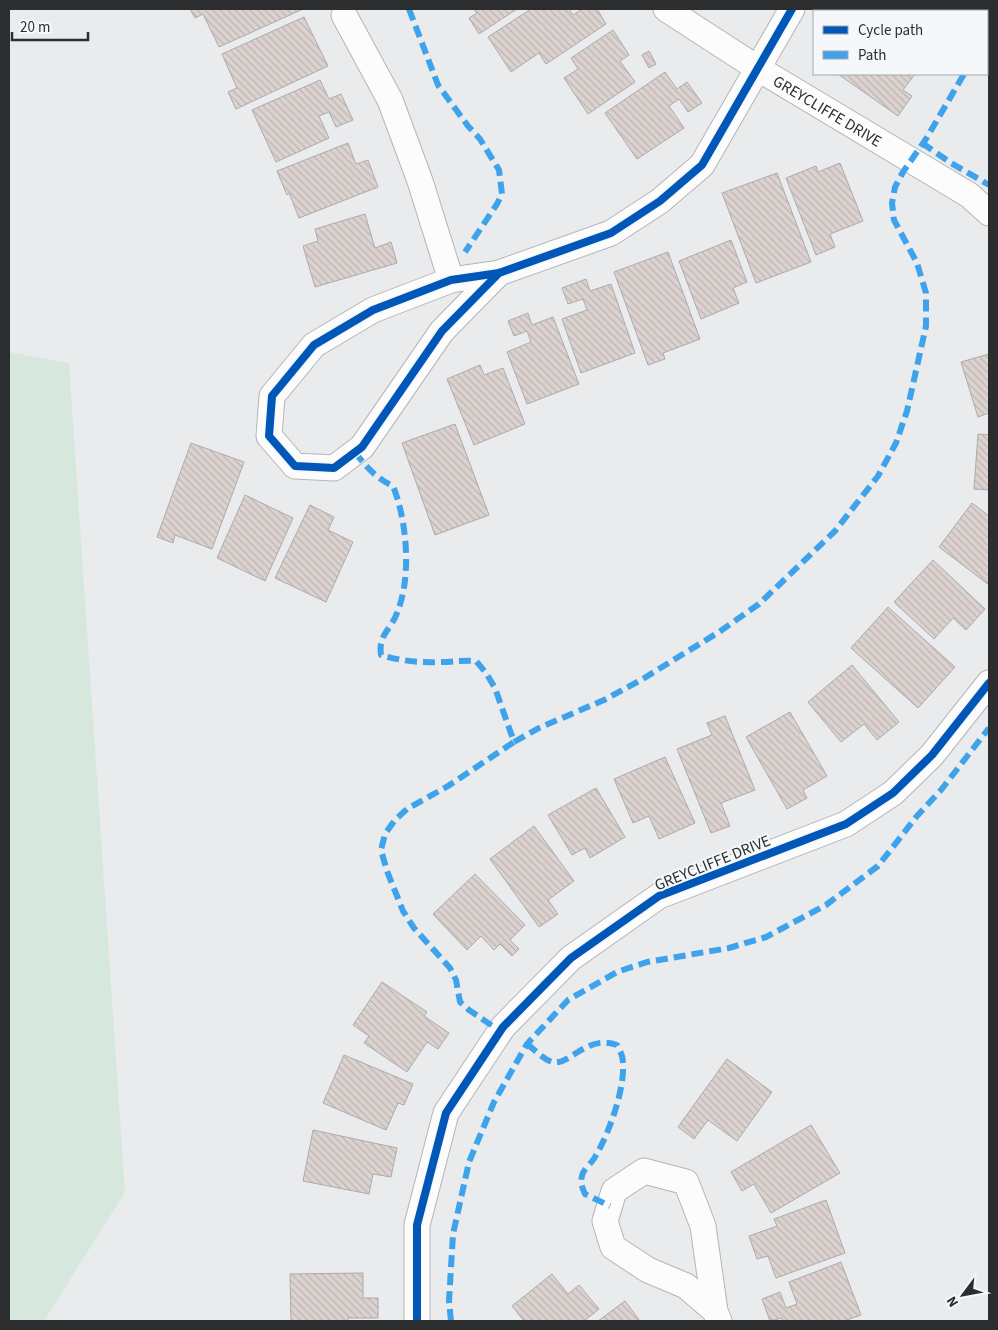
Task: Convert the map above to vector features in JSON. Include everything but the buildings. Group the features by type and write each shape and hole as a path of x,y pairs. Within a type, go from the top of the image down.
{"street":[{"name":"GREYCLIFFE DRIVE","path":"666,9 757,68 969,195 989,214"},
{"path":"499,273 442,331 362,447 334,468 295,466 269,436 272,396 314,344 374,310 451,280 499,273 611,233 660,201 702,165 792,9"},
{"path":"344,15 390,100 420,181 451,280"},
{"name":"GREYCLIFFE DRIVE","path":"417,1321 418,1225 446,1114 503,1027 572,958 659,896 846,824 894,793 932,755 989,683"},
{"path":"644,1171 686,1182 703,1226 717,1316 686,1286 648,1270 614,1246 606,1221 614,1191 644,1171"}],"green space":[{"path":"9,352 69,363 125,1192 44,1321 9,1321"}],"marked path":[{"path":"409,9 438,85 480,139 499,170 502,194 465,252"},
{"path":"514,742 539,728 604,700 641,680 719,632 759,604 835,531 878,476 896,443 907,411 926,326 926,293 917,263 894,220 892,203 895,187 963,75"},
{"path":"922,143 951,163 989,185"},
{"path":"355,452 372,472 393,486 402,516 406,549 405,583 397,613 381,642 381,655 418,662 476,661 495,688 514,742 448,786 407,809 395,820 385,834 381,850 403,911 414,928 450,968 456,980 460,1002 500,1031"},
{"path":"451,1321 449,1301 453,1234 469,1162 494,1102 527,1044 568,1000 617,972 647,962 729,948 766,937 826,905 878,866 989,728"},
{"path":"527,1044 542,1057 552,1062 559,1062 596,1044 617,1045 622,1056 623,1067 620,1093 606,1135 594,1159 584,1171 581,1181 585,1194 610,1206"}],"cycle path":[{"path":"499,273 442,331 362,447 334,468 295,466 269,436 272,396 314,345 373,310 451,280 499,273 611,233 660,201 702,165 792,9"},
{"path":"417,1321 417,1225 446,1113 503,1027 571,958 659,896 846,824 893,793 932,755 989,683"}]}
